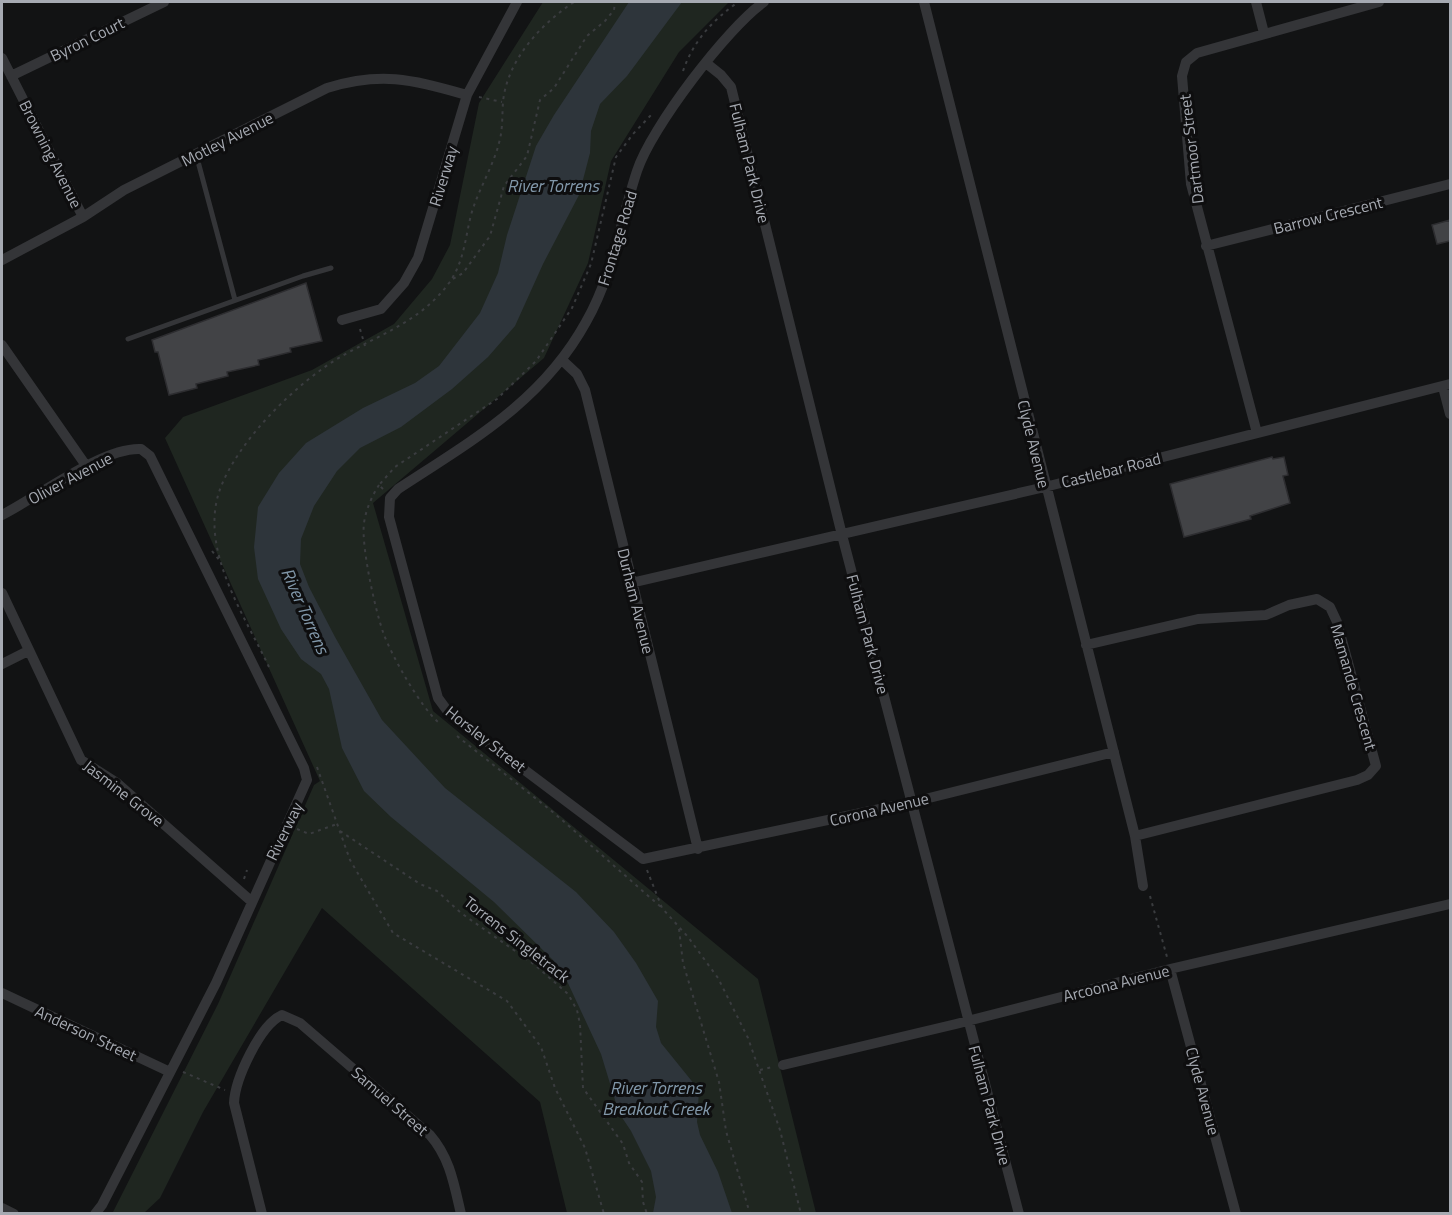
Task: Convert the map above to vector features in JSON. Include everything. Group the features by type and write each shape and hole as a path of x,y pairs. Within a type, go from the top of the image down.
{"street":[{"name":"Byron Court","path":"11,76 164,2"},
{"name":"Riverway","path":"342,320 381,309 395,296 418,258 467,95 517,2"},
{"name":"Frontage Road","path":"390,498 398,489 498,424 538,389 562,360 586,322 608,277 637,170 650,141 706,63 750,12 764,2"},
{"name":"Clyde Avenue","path":"924,2 1045,487 1114,752 1135,837 1142,882"},
{"path":"1256,2 1264,33"},
{"name":"Dartmoor Street","path":"1257,433 1191,184 1182,76 1186,62 1197,53 1379,2"},
{"name":"Browning Avenue","path":"2,58 83,217"},
{"name":"Fulham Park Drive","path":"706,63 731,87 842,535 1019,1214"},
{"name":"Motley Avenue","path":"2,260 83,217 124,190 327,88 352,81 387,77 418,82 467,95"},
{"name":"Barrow Crescent","path":"1206,246 1450,184"},
{"path":"2,345 87,467"},
{"name":"Durham Avenue","path":"562,360 577,374 585,390 698,849"},
{"name":"Castlebar Road","path":"631,583 1045,487 1447,386"},
{"path":"1447,386 1450,414"},
{"name":"Riverway","path":"95,1214 216,983 307,780 304,768 150,456 141,449"},
{"name":"Oliver Avenue","path":"2,515 87,467 119,452 141,449"},
{"name":"Horsley Street","path":"390,498 389,517 438,698 449,712 643,859"},
{"name":"Jasmine Grove","path":"2,593 81,760 117,783 251,901"},
{"name":"Mamande Crescent","path":"1086,645 1198,619 1266,615 1289,605 1317,599 1330,607 1337,622 1377,766 1368,775 1358,780 1135,837"},
{"path":"2,664 28,651"},
{"name":"Corona Avenue","path":"643,859 913,802 1114,752"},
{"name":"Arcoona Avenue","path":"783,1065 968,1021 1170,969 1450,904"},
{"name":"Clyde Avenue","path":"1170,969 1236,1214"},
{"name":"Anderson Street","path":"2,993 170,1072"},
{"name":"Samuel Street","path":"262,1214 234,1103 235,1087 266,1028 273,1019 282,1015 300,1023 430,1135 442,1149 450,1167 462,1214"},
{"path":"2,1208 14,1214"}],"lane":[{"path":"196,153 235,300"},
{"path":"128,339 331,268"}],"path":[{"path":"451,281 463,273 490,236 504,186 527,156 540,100 554,88 587,36 614,10 615,2"},
{"path":"682,72 692,46 716,19 738,2"},
{"path":"467,95 503,102"},
{"path":"390,498 380,485 395,467 497,399 536,361 572,308 591,264 616,157 653,113"},
{"path":"357,317 365,346"},
{"path":"287,824 309,834 338,823"},
{"name":"Torrens Singletrack","path":"340,831 420,884 438,891 461,913 535,965 567,994 577,1010 580,1024 583,1088 623,1144 629,1162 642,1182 643,1202 647,1214"},
{"path":"643,859 662,908 718,978 748,1038 780,1130 801,1214"},
{"path":"1142,882 1151,898 1170,969"},
{"path":"679,927 683,963 718,1082 726,1131 750,1214"},
{"path":"170,1072 179,1071 222,1090"}],"shaded area":[{"path":"543,2 729,2 679,52 611,161 588,263 544,358 373,503 433,711 758,979 816,1213 567,1213 540,1102 322,908 203,1112 160,1198 144,1213 112,1214 218,1004 314,785 320,781 165,438 183,417 312,370 394,324 432,279 450,245 479,103"}],"water":[{"path":"629,2 682,2 627,76 600,104 591,131 590,153 579,195 543,264 515,326 488,357 452,389 401,427 360,448 337,471 314,506 301,539 300,564 309,587 335,637 382,720 445,788 576,892 614,932 636,963 658,1001 656,1027 661,1043 699,1090 697,1122 700,1135 718,1172 732,1213 653,1213 656,1197 651,1171 631,1131 619,1113 601,1054 567,981 553,960 494,902 391,817 364,791 342,748 329,689 321,674 301,659 281,629 258,579 254,547 258,507 279,473 306,443 363,408 415,383 439,366 480,313 498,273 507,235 536,146"}],"building":[{"path":"1450,220 1450,241 1437,244 1432,225"},
{"path":"306,283 322,341 290,348 291,352 258,360 259,365 227,372 228,376 196,384 197,388 169,395 158,352 155,352 152,340"},
{"path":"1272,457 1273,459 1284,457 1288,475 1283,476 1290,503 1250,516 1251,519 1184,537 1170,484"}],"water label":[{"name":"River Torrens","path":"553,186"},
{"name":"River Torrens","path":"305,611"},
{"name":"River Torrens Breakout Creek","path":"656,1098"}]}
